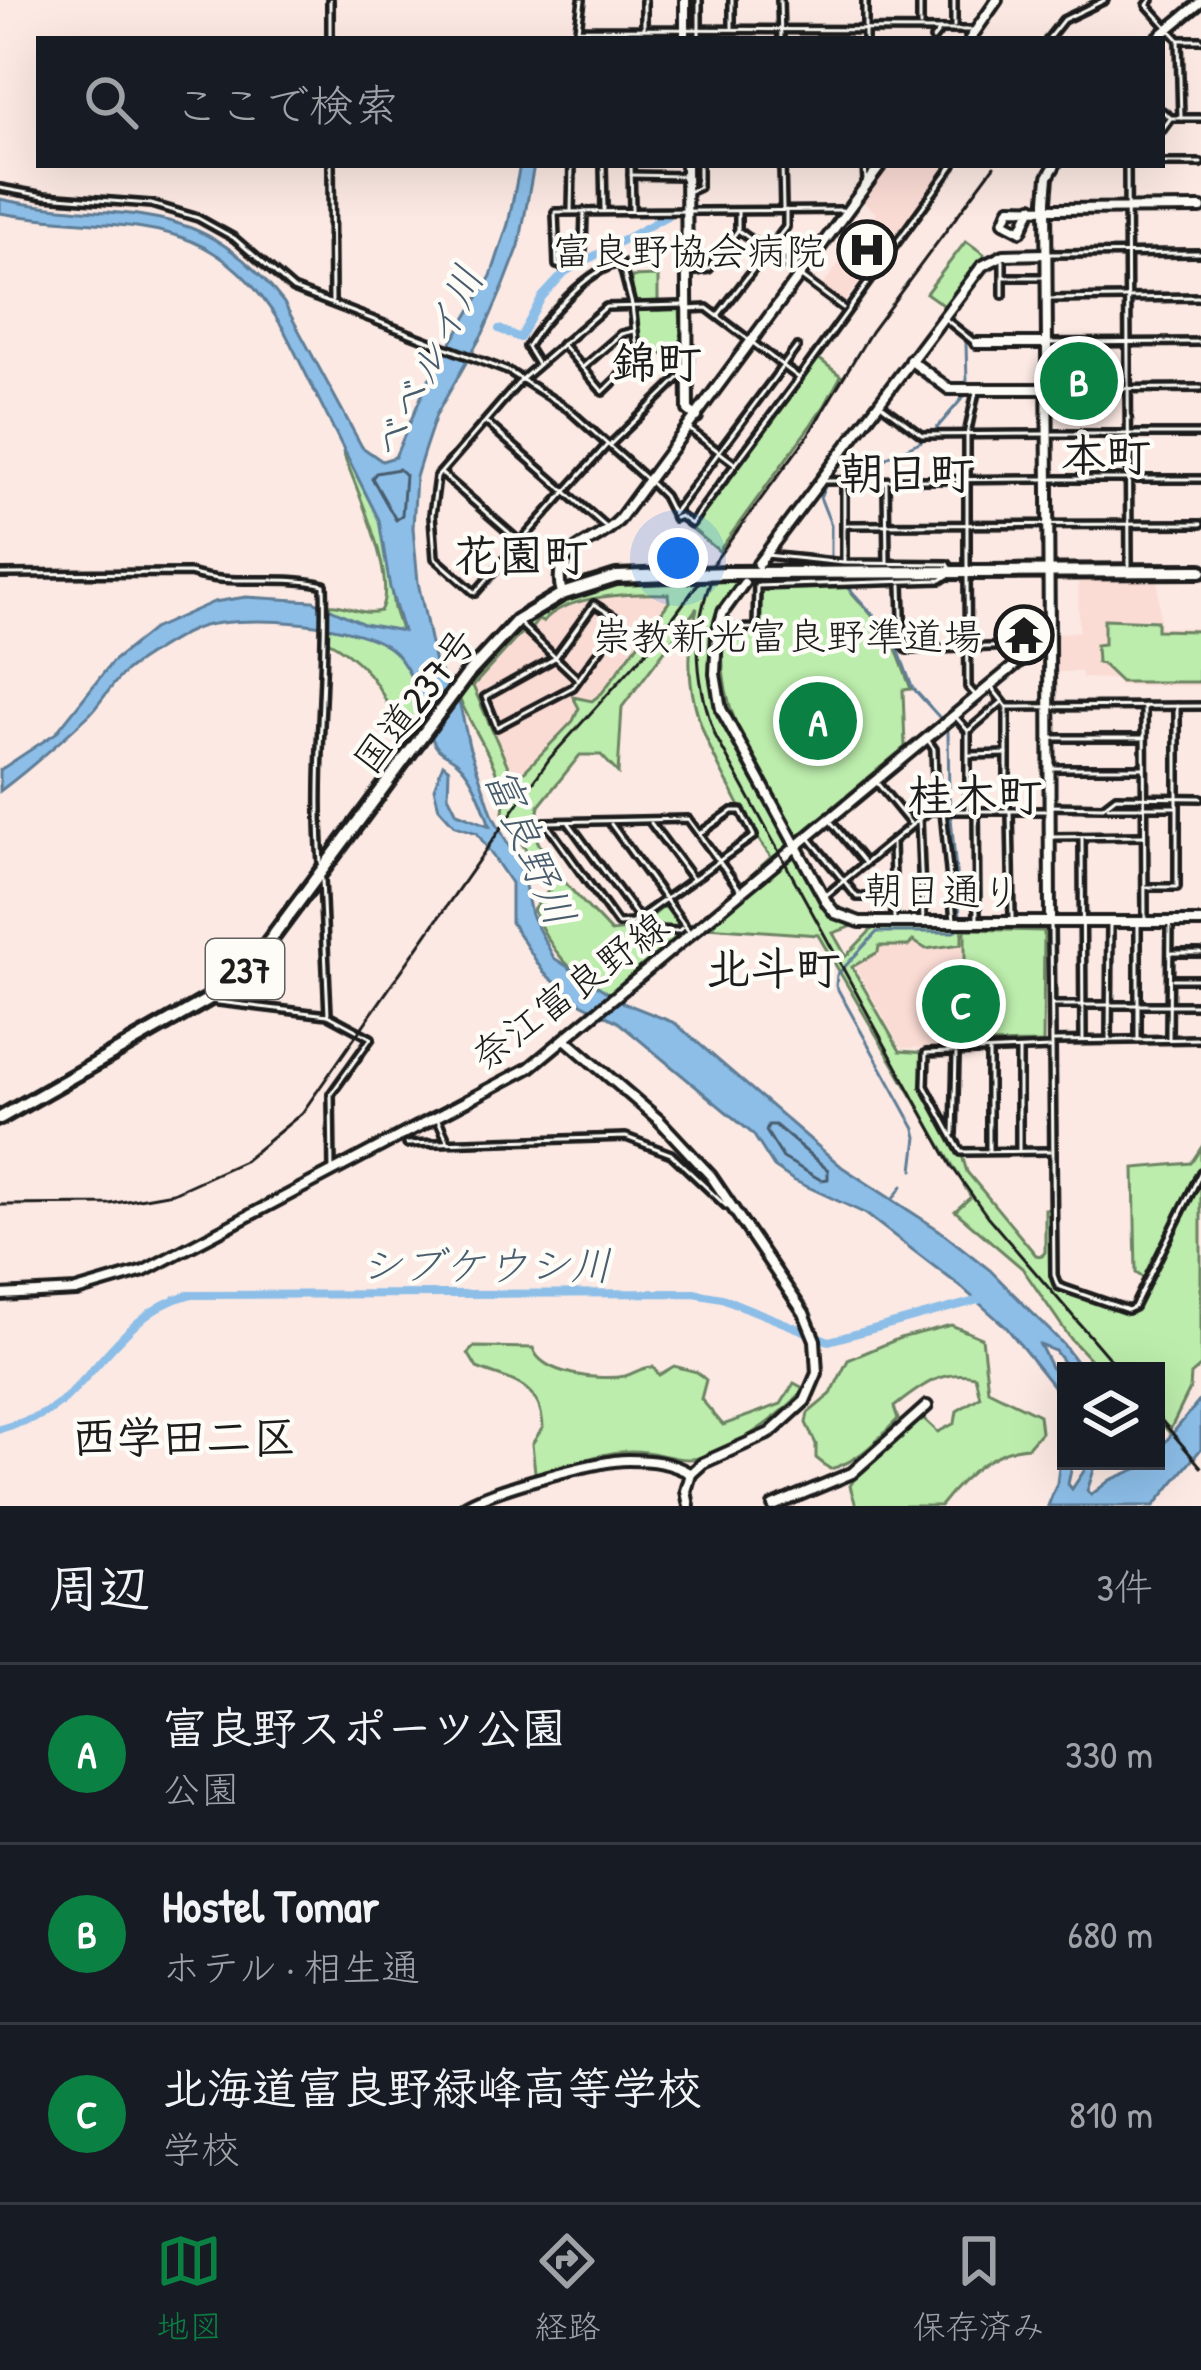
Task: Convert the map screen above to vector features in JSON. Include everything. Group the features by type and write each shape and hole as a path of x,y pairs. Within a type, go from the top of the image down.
{"highway":[{"name":"国道237号","path":"0,1118 207,1000 257,957 459,686 517,621 562,594 616,577 727,573 1201,571"}],"street":[{"path":"330,0 330,36"},
{"path":"577,36 581,0"},
{"path":"644,0 644,30"},
{"path":"685,0 691,32"},
{"path":"691,32 699,0"},
{"path":"732,0 732,29"},
{"path":"780,0 781,36"},
{"path":"865,0 865,36"},
{"path":"920,0 920,28"},
{"path":"953,28 954,0"},
{"path":"578,29 953,28 974,35 997,0"},
{"path":"1050,36 1063,20 1105,0"},
{"path":"1150,0 1147,5 1179,40 1181,118"},
{"path":"1160,36 1201,2"},
{"path":"935,36 941,28"},
{"path":"631,30 631,36"},
{"path":"1179,40 1201,40"},
{"path":"1165,113 1171,118 1201,118"},
{"path":"1165,126 1171,118"},
{"path":"1165,163 1201,163"},
{"path":"331,168 332,303"},
{"path":"571,211 572,168"},
{"path":"603,168 604,210"},
{"path":"631,168 632,211"},
{"path":"686,192 699,187 699,168"},
{"path":"718,316 786,227 782,168"},
{"path":"866,168 866,187"},
{"path":"562,594 557,575 563,560 609,530 879,168"},
{"path":"675,518 680,516 691,524 842,323 846,310 951,168"},
{"path":"1054,168 1047,183 1046,277 1054,1280 1072,1293 1128,1310 1134,1307 1201,1172"},
{"path":"1127,168 1129,572"},
{"path":"631,176 686,170 688,410 697,417"},
{"path":"0,188 181,211 226,233 293,289 521,380 609,444 664,496 673,514 796,347"},
{"path":"1032,207 1201,208"},
{"path":"584,211 583,250 559,266 555,212 604,210 850,210"},
{"path":"687,272 709,268 739,230 737,211"},
{"path":"739,230 846,310"},
{"path":"761,559 982,266 1004,255 1201,253"},
{"path":"1003,296 1004,255"},
{"path":"538,364 527,347 545,319 607,266 624,266 638,358 603,392 562,344"},
{"path":"1003,277 1046,277"},
{"path":"1047,299 1201,297"},
{"path":"687,370 565,490 476,593 433,551 436,477 521,380 606,308 707,308 799,378"},
{"path":"942,316 976,343 1201,342"},
{"path":"582,367 621,334 635,330"},
{"path":"910,360 949,389 1201,388"},
{"path":"976,390 967,435 967,525 968,687 977,697"},
{"path":"878,402 922,435 1201,434"},
{"path":"485,422 609,530"},
{"path":"688,428 735,464"},
{"path":"441,472 520,542"},
{"path":"819,481 1201,479"},
{"path":"844,481 844,562"},
{"path":"886,481 886,564"},
{"path":"845,525 1201,524"},
{"path":"718,629 756,628 757,586 941,580 952,572 948,564 761,559"},
{"path":"0,574 184,573 213,582 252,579 324,585 319,718 328,1015"},
{"path":"901,582 907,650 1016,646 1026,657"},
{"name":"朝日通り","path":"744,583 723,612 718,629 715,674 722,709 836,913 850,920 894,922 1201,922"},
{"path":"594,604 621,621 579,679 573,687 497,727 485,697 554,658 594,604"},
{"path":"517,621 579,679"},
{"name":"奈江富良野線","path":"0,1294 76,1291 128,1277 520,1073 1048,637"},
{"path":"991,686 1005,704 1012,922"},
{"path":"968,731 1005,704 1201,706"},
{"path":"1138,1040 1145,887 1144,706"},
{"path":"1145,887 1177,887 1177,706"},
{"path":"955,716 968,731 968,811"},
{"path":"1049,738 1145,738"},
{"path":"927,740 934,748 945,811 954,922"},
{"path":"968,755 1007,754"},
{"path":"1049,768 1144,768"},
{"path":"876,782 912,825"},
{"path":"1102,807 1116,797 1201,798"},
{"path":"824,898 919,819 945,811 1178,807"},
{"path":"699,834 732,811 741,811 754,836 719,861 693,880 665,899 639,919 618,924 545,822 688,819 699,834 719,861 742,893"},
{"path":"976,811 977,922"},
{"path":"919,819 922,922"},
{"path":"830,820 865,863"},
{"path":"608,821 688,930"},
{"path":"650,821 693,880"},
{"path":"568,822 639,919"},
{"path":"1049,837 1145,836"},
{"path":"1082,837 1083,1040"},
{"path":"808,838 857,897 894,897"},
{"path":"892,841 894,922"},
{"path":"1109,1040 1110,922"},
{"path":"1169,1041 1170,922"},
{"path":"628,924 632,929 688,930"},
{"path":"1170,953 1201,952"},
{"path":"1170,979 1201,979"},
{"path":"207,1000 328,1015 371,1038 331,1094 332,1174"},
{"path":"1052,1005 1201,1005"},
{"path":"565,1039 678,1138 733,1204 808,1322 818,1354 814,1386 791,1415 764,1437 704,1463 691,1474 686,1491 689,1506"},
{"path":"1052,1151 961,1152 926,1086 926,1053 1018,1049 1083,1040 1201,1039"},
{"path":"1018,1049 1019,1151"},
{"path":"988,1152 989,1050"},
{"path":"953,1136 956,1051"},
{"path":"437,1119 448,1142"},
{"path":"407,1144 616,1137 664,1150 722,1205 733,1204"},
{"path":"664,1150 678,1138"},
{"path":"773,1506 852,1473 927,1406"},
{"path":"465,1506 486,1495 619,1460 672,1463 691,1474"}],"shaded area":[{"name":"富良野協会病院","path":"886,168 944,171 844,302 822,286 876,213 863,202"},
{"path":"1078,579 1158,579 1160,627 1201,628 1201,686 1120,685 1116,679 1082,678 1081,672 1054,672 1054,634 1079,631"},
{"path":"624,592 668,593 670,602 601,694 592,702 573,698 579,708 574,720 523,776 513,779 473,686 523,629 519,627 531,628 572,604"},
{"path":"964,928 1046,931 1045,1045 901,1048 853,963 874,938 955,938"}],"green space":[{"path":"966,241 984,254 984,261 946,307 926,293"},
{"path":"658,276 658,310 680,309 682,353 641,354 631,277"},
{"path":"818,358 841,376 824,407 719,551 691,528"},
{"path":"345,446 379,506 394,609 427,708 423,722 417,718 407,727 394,723 377,684 359,663 324,639 320,606 380,611 384,596 380,556 343,452"},
{"path":"746,579 715,625 709,654 711,683 731,741 793,847 750,883 747,879 771,857 750,826 701,726 690,659 697,608 622,707 618,773 601,755 580,755 539,806 537,818 531,818 551,864 611,932 636,929 666,905 688,934 609,998 564,960 540,925 533,910 550,889 503,813 495,768 458,695 498,646 519,627 524,630 473,686 517,779 573,721 579,708 573,697 592,701 602,693 669,602 668,594 584,601 543,622 538,620 531,629 524,624 551,606 604,586"},
{"path":"845,585 892,638 911,689 903,690 905,747 797,837 754,764 732,713 722,660 724,631 759,630 758,591 763,588"},
{"path":"1104,619 1157,621 1157,630 1199,631 1199,682 1121,682 1097,663 1096,645 1104,644"},
{"path":"796,852 834,915 853,926 833,933 846,956 874,927 962,927 962,944 926,949 913,941 908,946 879,946 878,952 852,967 900,1051 926,1053 926,1086 967,1172 1036,1255 1045,1252 1045,1209 1053,1209 1055,1280 1062,1288 1132,1309 1148,1281 1136,1273 1134,1168 1191,1163 1201,1148 1201,1366 1191,1375 1190,1389 1169,1432 1165,1427 1165,1362 1093,1362 1022,1268 955,1211 971,1197 818,935 706,927"},
{"path":"965,929 1044,931 1043,1043 973,1044 965,1036"},
{"path":"951,1325 982,1338 988,1390 1039,1415 1041,1432 1028,1447 1002,1453 979,1467 940,1506 856,1506 850,1486 855,1478 923,1418 938,1432 955,1423 957,1411 980,1397 975,1376 941,1377 922,1387 894,1407 898,1419 875,1442 859,1456 830,1469 816,1458 816,1444 806,1423 808,1413 831,1394 848,1360 900,1338"},
{"path":"474,1347 533,1348 538,1357 559,1370 601,1378 653,1367 659,1375 674,1366 697,1372 706,1380 701,1399 723,1425 781,1404 794,1383 805,1389 767,1423 717,1453 686,1459 619,1452 539,1475 532,1444 543,1427 536,1401 521,1386 477,1368 468,1353"}],"water":[{"path":"519,168 533,168 519,246 504,285 483,333 436,415 416,477 413,528 418,582 435,663 460,705 493,816 522,871 531,915 554,958 624,1003 675,1023 842,1167 939,1230 990,1270 1076,1362 1063,1362 1055,1351 1040,1345 1057,1379 1057,1398 1053,1386 1007,1328 961,1287 866,1214 774,1167 753,1134 618,1022 577,1001 544,973 511,922 511,883 477,833 455,826 439,808 434,788 443,764 449,769 448,795 457,813 490,826 468,775 434,743 405,666 382,643 300,623 239,622 195,629 125,672 90,714 0,791 0,770 56,733 113,661 153,629 214,602 246,597 313,601 364,624 403,631 390,588 379,520 283,328 254,287 224,260 192,242 159,231 0,213 0,199 154,218 187,226 219,242 251,267 284,303 362,447 382,461 395,457 428,381 491,276"},
{"path":"1201,1399 1201,1449 1154,1506 1048,1506 1059,1470 1071,1470 1068,1484 1072,1489 1084,1470 1094,1470 1087,1491 1091,1495 1134,1470 1165,1470 1165,1442"}],"waterway":[{"path":"693,0 693,36"},
{"path":"694,186 695,168"},
{"path":"499,329 520,338 542,297 565,272 667,216"},
{"path":"966,343 967,384"},
{"path":"936,429 966,394"},
{"path":"863,475 922,441"},
{"path":"840,477 857,476"},
{"path":"825,487 820,497 831,525 831,557"},
{"path":"848,587 894,638 912,687 940,718"},
{"path":"948,731 960,916"},
{"path":"913,1170 915,1129 836,986 837,975 877,932 954,932 958,928"},
{"path":"893,1199 902,1186"},
{"name":"シブケウシ川","path":"0,1429 53,1408 134,1326 168,1302 188,1295 694,1293 722,1298 829,1341 986,1298"}],"railway":[{"path":"0,1205 110,1204 173,1193 244,1161 302,1113 550,758 654,643 807,437 871,332 993,168"},
{"path":"712,578 701,618 698,658 716,737 952,1167 987,1216 1112,1362"},
{"path":"1165,1425 1201,1467"}],"place":[{"name":"富良野協会病院","path":"867,250"},
{"name":"Hostel Tomar","path":"1079,381"},
{"name":"崇教新光富良野準道場","path":"1024,635"},
{"name":"富良野スポーツ公園","path":"818,721"},
{"name":"北海道富良野緑峰高等学校","path":"961,1004"}],"district":[{"name":"錦町","path":"657,361"},
{"name":"本町","path":"1106,454"},
{"name":"朝日町","path":"907,472"},
{"name":"花園町","path":"521,554"},
{"name":"桂木町","path":"975,794"},
{"name":"北斗町","path":"773,967"},
{"name":"西学田二区","path":"184,1436"}],"water label":[{"name":"ベベルイ川","path":"426,363"},
{"name":"富良野川","path":"531,846"}]}
